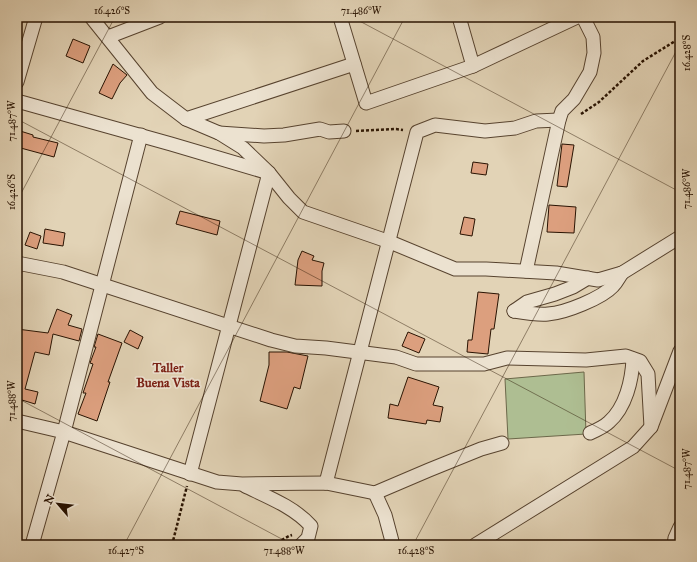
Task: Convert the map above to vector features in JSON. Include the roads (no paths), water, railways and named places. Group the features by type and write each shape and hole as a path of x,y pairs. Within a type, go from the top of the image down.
{"street":[{"path":"17,82 36,17"},
{"path":"91,17 152,93 186,119 219,133 243,148 269,173 289,198 304,212 390,242 455,269 486,269 556,273 598,280 622,273 680,237"},
{"path":"108,37 160,17"},
{"path":"340,17 366,103 473,66 578,17"},
{"path":"459,17 473,66"},
{"path":"526,271 559,120 562,111 574,99 590,72 594,53 592,37 583,17"},
{"path":"186,119 354,64"},
{"path":"17,101 141,135 269,173"},
{"path":"326,483 390,242 417,132 435,125 485,132 515,128 536,121 559,120"},
{"path":"219,133 264,136 284,135 306,130 320,129 328,132 344,131"},
{"path":"32,545 64,432 141,135"},
{"path":"190,474 269,173"},
{"path":"17,263 63,272 271,340 295,346 396,356 416,364 484,364 507,358 586,360 626,356 640,361 648,374 651,427"},
{"path":"588,278 573,287 527,302 514,311 530,314 550,314 571,308 596,298 613,286 622,273"},
{"path":"475,545 633,447 651,427 680,351"},
{"path":"590,433 610,421 620,408 632,378 633,359"},
{"path":"17,421 64,432 217,482 242,484 326,483 375,493 435,467 481,449 502,443"},
{"path":"242,484 284,505 304,518 311,526 308,538 301,545"},
{"path":"375,493 385,515 393,545"},
{"path":"674,545 675,538 680,527"}],"district":[{"name":"Taller Buena Vista","path":"168,374"}]}
